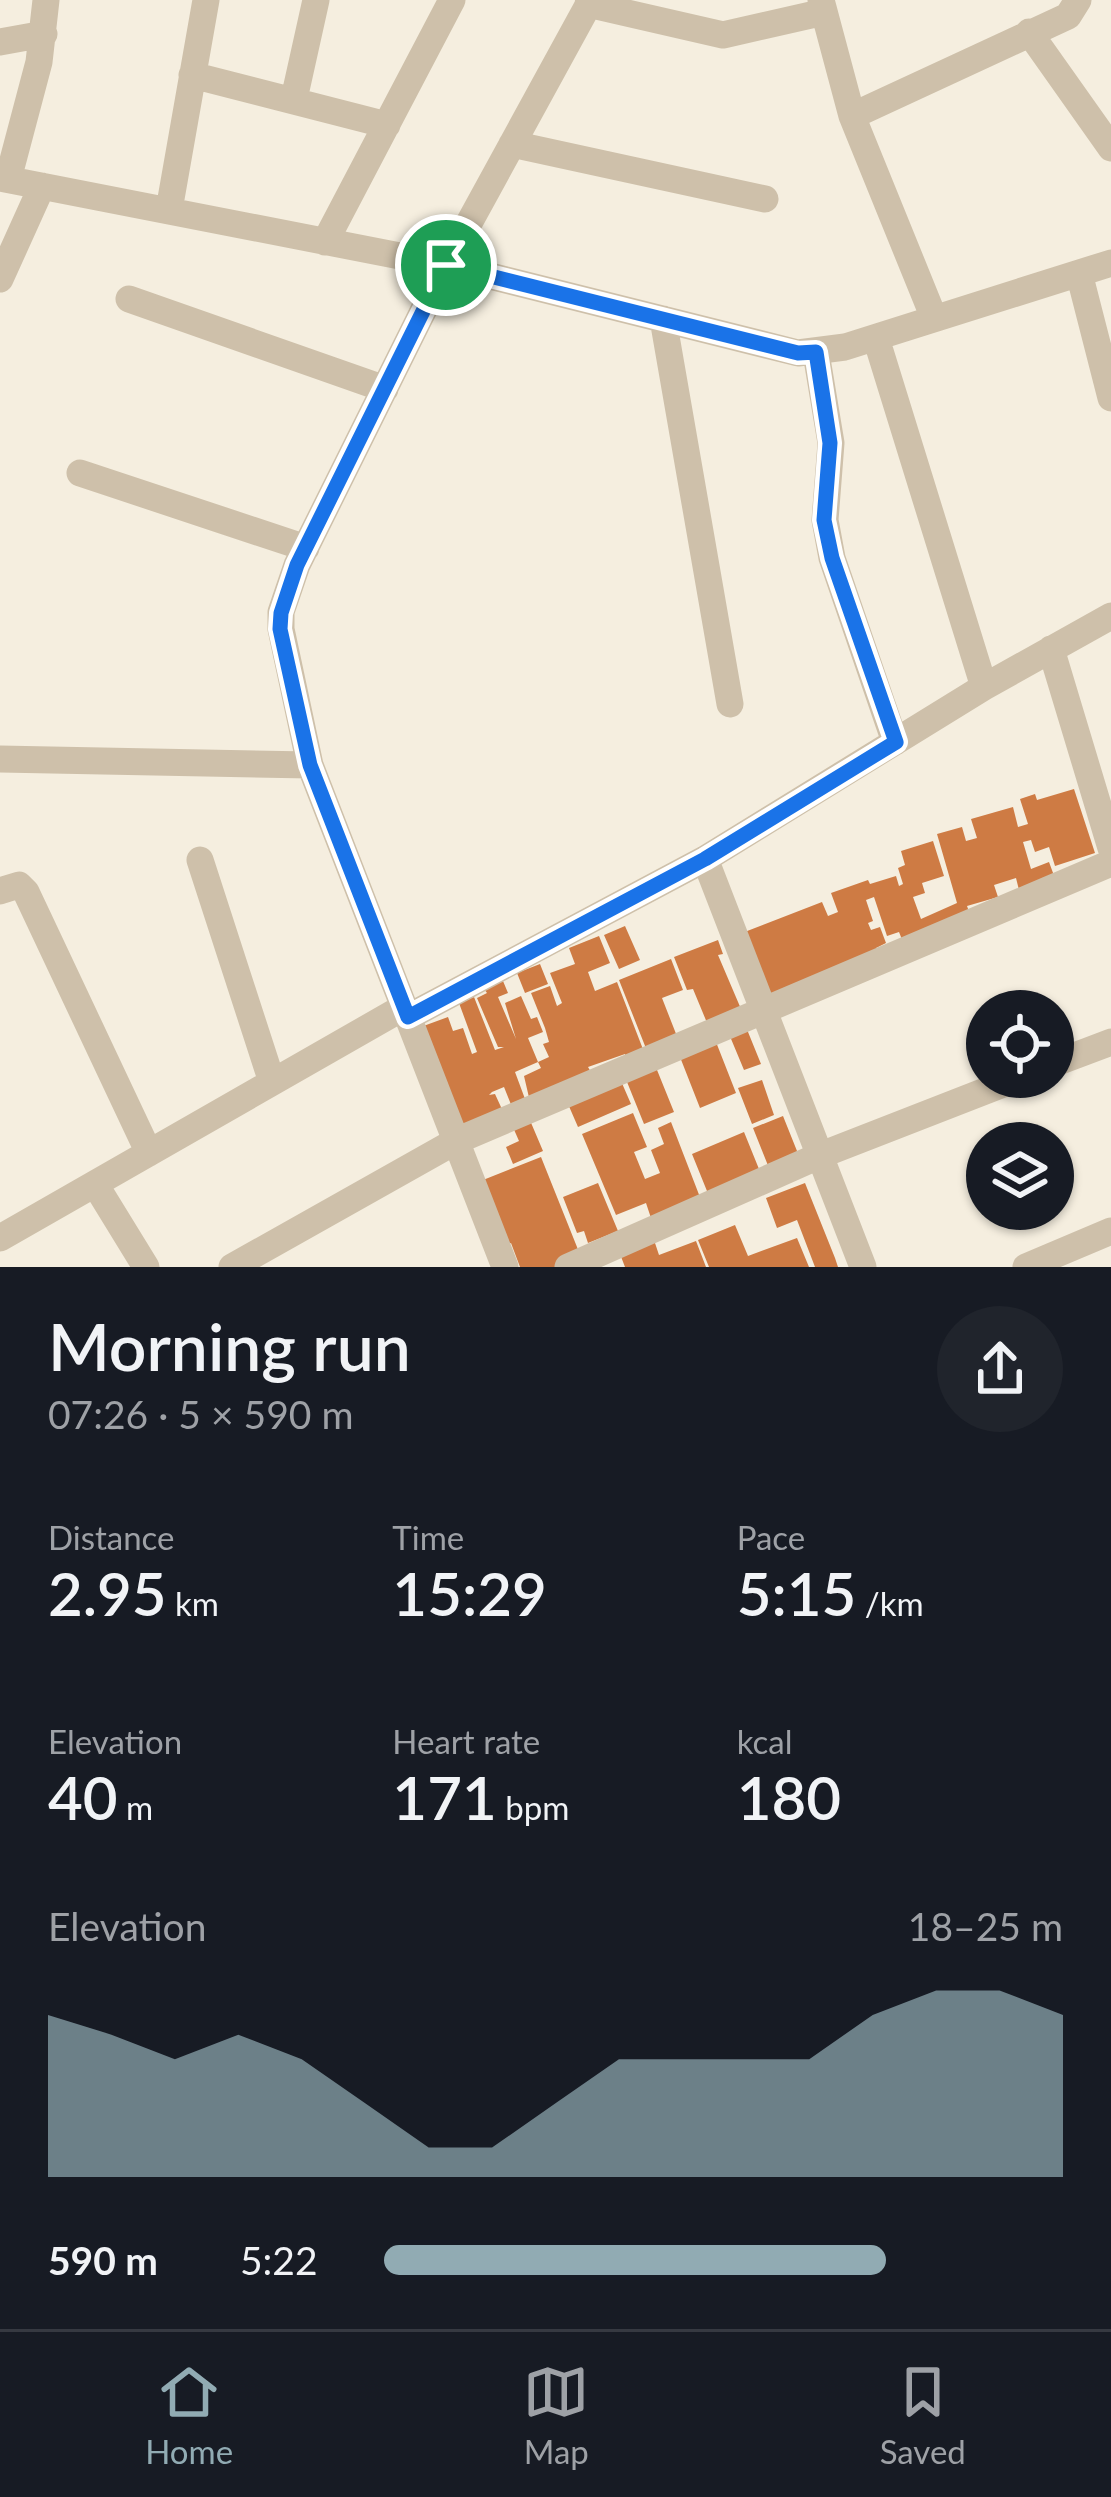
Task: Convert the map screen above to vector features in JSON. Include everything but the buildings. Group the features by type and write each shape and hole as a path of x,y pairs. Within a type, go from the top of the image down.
{"street":[{"path":"46,0 44,34 4,178 446,265 798,353 876,338 1111,263"},
{"path":"169,210 206,0"},
{"path":"294,99 316,0"},
{"path":"325,242 452,0"},
{"path":"851,116 1068,16 1078,0"},
{"path":"505,1267 310,765 280,629 287,590 305,548 446,265 589,2 723,35 823,6 851,116 934,318"},
{"path":"1029,32 1111,148"},
{"path":"0,42 44,34"},
{"path":"192,75 387,125"},
{"path":"512,144 765,199"},
{"path":"0,279 42,186"},
{"path":"1078,273 1111,398"},
{"path":"129,299 385,389"},
{"path":"663,320 730,704"},
{"path":"876,338 984,687"},
{"path":"816,352 830,443 824,520 832,558 896,742"},
{"path":"80,473 305,548"},
{"path":"0,1238 272,1082 705,859 984,687 1111,616"},
{"path":"1052,649 1111,848"},
{"path":"0,759 310,765"},
{"path":"705,859 863,1267"},
{"path":"200,860 272,1082"},
{"path":"232,1267 456,1141 1111,863"},
{"path":"0,891 19,885 26,892 149,1153"},
{"path":"1074,1056 1111,1042"},
{"path":"568,1267 821,1155 967,1098"},
{"path":"95,1184 146,1267"},
{"path":"1026,1267 1111,1231"}],"route":[{"path":"446,265 798,353 816,352 830,443 824,520 832,558 896,742 705,859 408,1017 310,765 280,629 297,565 446,265"}]}
